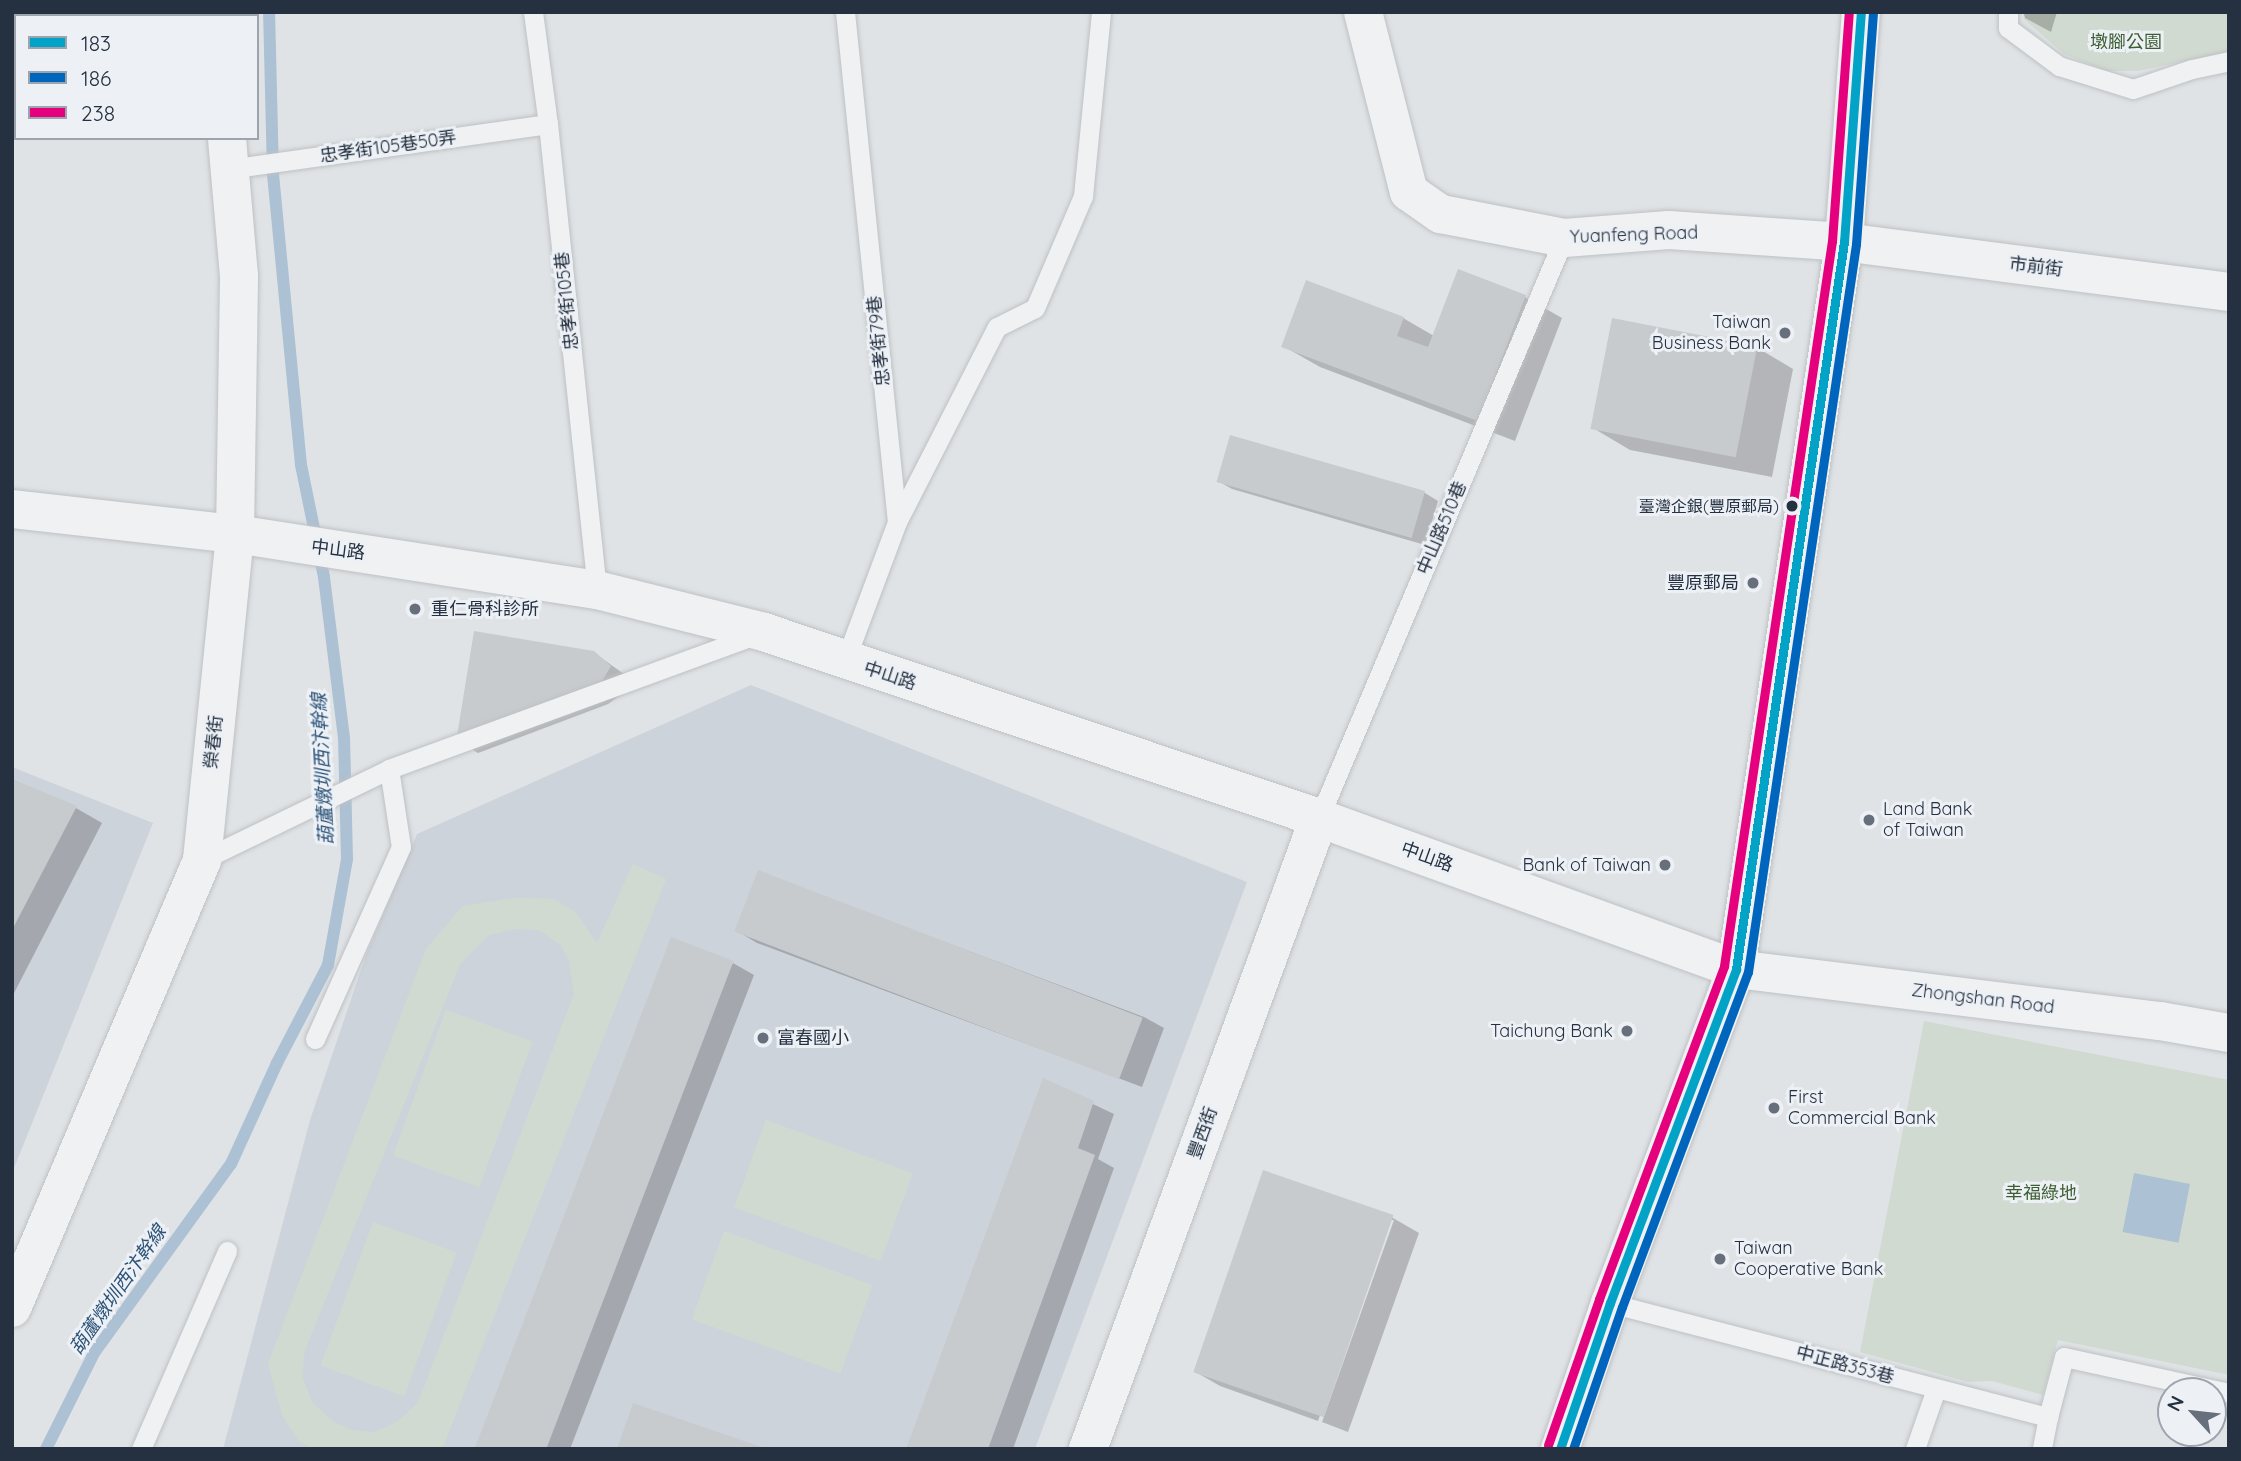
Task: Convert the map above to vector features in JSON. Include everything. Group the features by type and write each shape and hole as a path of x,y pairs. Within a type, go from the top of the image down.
{"street":[{"name":"Yuanfeng Road","path":"1363,12 1409,191 1441,214 1564,239 1669,230 1844,242"},
{"path":"1560,1449 1609,1303 1736,969 1844,242 1861,12"},
{"name":"榮春街","path":"12,1308 202,860 235,534 239,276 236,158"},
{"name":"市前街","path":"1844,242 2229,292"},
{"name":"中山路","path":"12,509 235,534 597,590 764,632 845,662 1319,818 1736,969"},
{"name":"豐西街","path":"1088,1449 1319,818"},
{"name":"Zhongshan Road","path":"1736,969 2160,1021 2229,1033"}],"lane":[{"name":"忠孝街105巷","path":"533,12 548,124 597,590"},
{"name":"忠孝街79巷","path":"845,12 897,522 845,662"},
{"path":"897,522 997,327 1035,308 1083,196 1101,12"},
{"path":"2008,12 2008,28 2059,65 2133,89 2192,69 2229,61"},
{"name":"忠孝街105巷50弄","path":"236,158 289,162 548,124"},
{"name":"中山路510巷","path":"1319,818 1564,239"},
{"path":"202,860 389,769 764,632"},
{"path":"315,1039 401,847 389,769"},
{"path":"141,1449 227,1251"},
{"name":"中正路353巷","path":"1609,1303 2049,1417"},
{"path":"2042,1449 2064,1357 2229,1393"},
{"path":"1915,1449 1936,1389"}],"shaded area":[{"name":"富春國小","path":"751,685 1247,882 1035,1449 223,1449 310,1120 366,955 417,834"},
{"path":"12,767 153,823 12,1173"}],"green space":[{"name":"墩腳公園","path":"2026,12 2229,12 2229,52 2138,71 2106,71 2064,54 2024,19"},
{"path":"633,864 666,879 442,1449 313,1449 299,1441 282,1415 268,1364 426,949 463,906 513,898 554,899 575,912 597,943","holes":["516,929 539,930 561,945 569,961 574,994 418,1403 397,1422 375,1432 351,1430 331,1420 312,1402 302,1376 305,1350 460,964 489,935"]},
{"path":"446,1010 532,1041 479,1187 393,1156"},
{"name":"幸福綠地","path":"1924,1021 2229,1080 2229,1375 2058,1340 2043,1395 1992,1381 1968,1382 1860,1352"},
{"path":"766,1120 913,1173 881,1261 734,1207"},
{"path":"373,1222 457,1252 404,1396 321,1366"},
{"path":"724,1231 872,1285 840,1373 692,1319"}],"water":[{"path":"2134,1173 2190,1184 2179,1243 2123,1232"}],"building":[{"path":"1458,269 1526,295 1478,421 1281,347 1306,280 1404,317 1397,336 1428,347"},
{"path":"1612,318 1757,346 1736,457 1590,429"},
{"path":"1230,435 1425,491 1412,538 1216,482"},
{"path":"474,631 594,651 611,666 601,683 456,742"},
{"path":"12,779 77,806 12,930"},
{"path":"758,870 1143,1018 1119,1079 734,932"},
{"path":"671,937 734,961 546,1449 474,1449"},
{"path":"1043,1078 1094,1101 1078,1148 1095,1155 988,1449 906,1449"},
{"path":"1263,1170 1393,1215 1324,1417 1193,1372"},
{"path":"633,1403 765,1448 765,1449 617,1449"}],"waterway":[{"name":"葫蘆燉圳西汴幹線","path":"46,1449 94,1353 231,1164 277,1063 328,965 347,859 344,738 324,577 301,465 273,173 269,12"}],"transit line":[{"name":"238","path":"1548,1445 1599,1299 1724,966 1832,241 1849,12"},
{"name":"183","path":"1560,1449 1610,1303 1736,969 1844,242 1861,12"},
{"name":"186","path":"1573,1449 1622,1307 1748,972 1856,244 1873,13"}],"place":[{"name":"Taiwan Business Bank","path":"1785,333"},
{"name":"臺灣企銀(豐原郵局)","path":"1792,506"},
{"name":"豐原郵局","path":"1753,583"},
{"name":"重仁骨科診所","path":"415,609"},
{"name":"Land Bank of Taiwan","path":"1869,820"},
{"name":"Bank of Taiwan","path":"1665,865"},
{"name":"Taichung Bank","path":"1627,1031"},
{"name":"富春國小","path":"763,1038"},
{"name":"First Commercial Bank","path":"1774,1108"},
{"name":"Taiwan Cooperative Bank","path":"1720,1259"}]}
